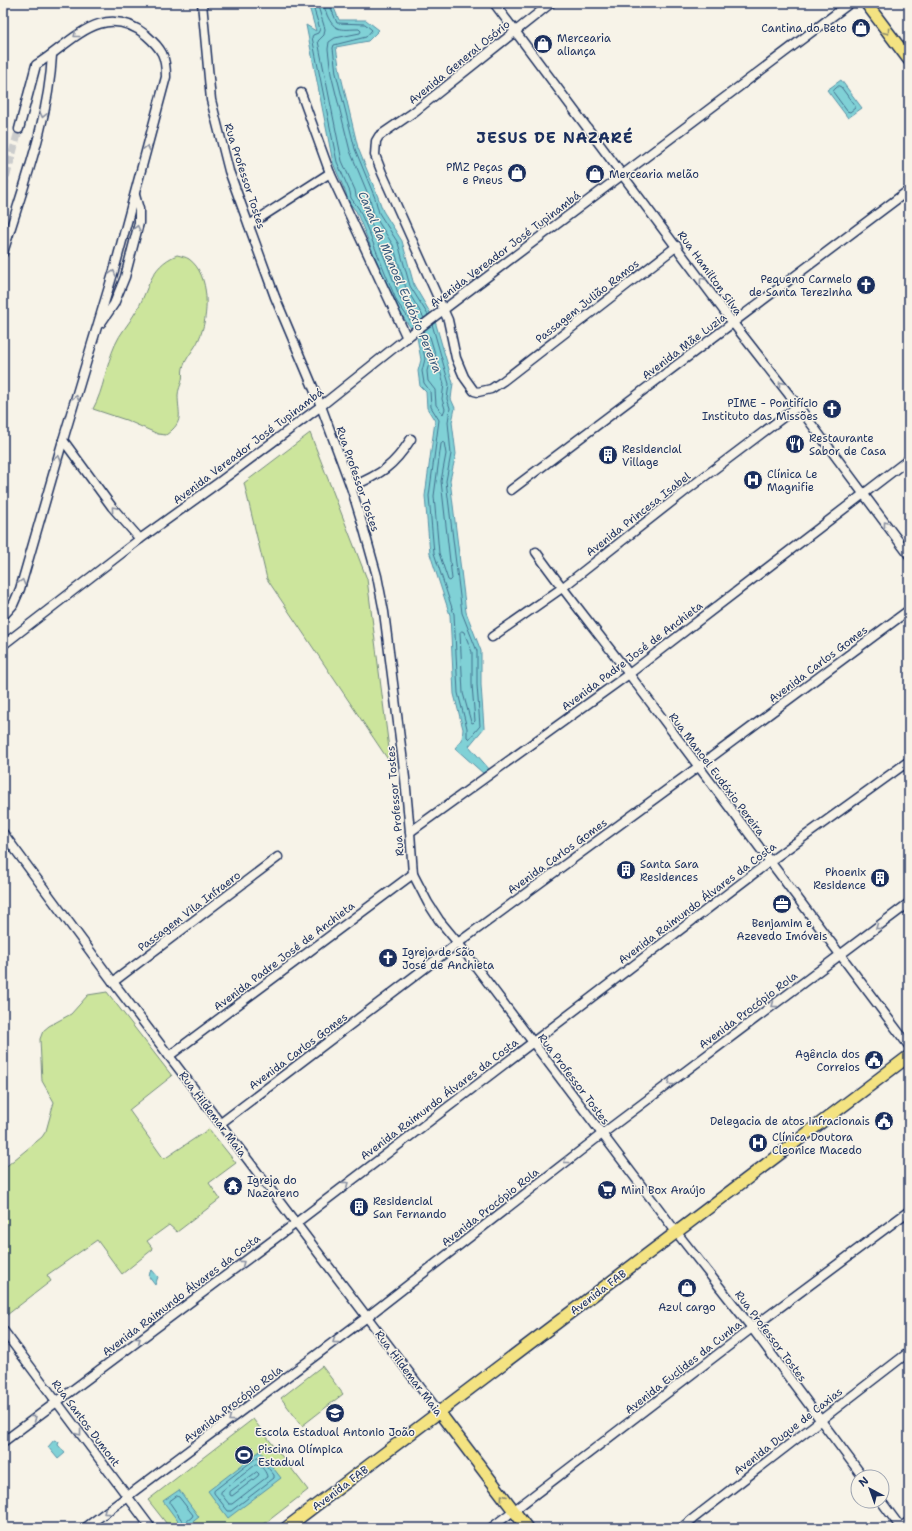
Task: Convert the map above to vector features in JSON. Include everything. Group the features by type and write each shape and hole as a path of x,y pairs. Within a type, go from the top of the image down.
{"main road":[{"path":"866,3 909,60"},
{"name":"Avenida FAB","path":"286,1528 909,1056"},
{"name":"Rua Hildemar Maia","path":"440,1412 527,1528"}],"street":[{"name":"Rua Professor Tostes","path":"202,3 211,100 229,170 275,296 321,406 351,487 371,555 384,612 405,778 413,874 435,915 458,942 532,1042 677,1233 752,1328 857,1469"},
{"name":"Rua Hamilton Silva","path":"494,3 516,30 733,323 798,406 909,555"},
{"name":"Avenida General Osório","path":"444,310 375,155 376,141 379,136 414,112 551,3"},
{"name":"Avenida Vereador José Tupinambá","path":"3,645 140,539 321,406 436,315 850,3"},
{"path":"3,616 13,605 20,589 97,328 135,195 166,77 166,64 164,56 143,33 124,22 112,20 92,25 79,32 52,55 36,64 18,129"},
{"path":"3,253 37,139 51,77 52,55"},
{"path":"301,93 330,173 409,336"},
{"path":"249,225 330,173"},
{"name":"Avenida Mãe Luzia","path":"511,490 909,190"},
{"path":"97,328 114,304 125,277 139,223 139,208 135,195"},
{"name":"Passagem Julião Ramos","path":"444,310 448,320 459,367 464,377 474,390 478,392 491,389 676,246"},
{"name":"Avenida Princesa Isabel","path":"492,637 562,588 688,488 798,406"},
{"path":"351,487 385,470 399,456 411,439"},
{"path":"63,440 112,507 140,539"},
{"name":"Avenida Padre José de Anchieta","path":"410,832 629,674 909,459"},
{"name":"Rua Manoel Eudóxio Pereira","path":"536,552 909,1046"},
{"name":"Avenida Carlos Gomes","path":"220,1123 458,942 698,767 909,610"},
{"name":"Avenida Raimundo Álvares da Costa","path":"3,1442 296,1223 769,862 909,761"},
{"name":"Rua Hildemar Maia","path":"3,833 113,982 440,1412"},
{"name":"Passagem Vila Infraero","path":"113,982 278,857"},
{"name":"Avenida Padre José de Anchieta","path":"169,1056 413,874"},
{"name":"Avenida Procópio Rola","path":"85,1528 367,1317 602,1134 909,904"},
{"name":"Avenida Euclides da Cunha","path":"491,1528 909,1210"},
{"name":"Rua Santos Dumont","path":"3,1330 151,1528"},
{"name":"Avenida Duque de Caxias","path":"681,1528 909,1352"},
{"path":"887,1509 900,1528 909,1521"}],"green space":[{"path":"177,255 189,259 196,266 201,275 206,297 206,308 205,319 199,339 186,360 183,368 182,380 178,393 178,421 176,426 166,435 158,434 126,420 93,409 100,393 109,361 117,341 133,317 155,273 167,260"},
{"path":"310,433 367,579 391,764 267,579 244,483"},
{"path":"107,992 172,1076 129,1110 164,1159 209,1129 236,1163 209,1183 220,1199 177,1232 169,1225 147,1241 153,1249 122,1274 97,1240 47,1275 51,1281 3,1318 3,1169 42,1137 46,1131 54,1102 42,1081 40,1039 43,1031 71,1014 88,995"},
{"path":"322,1366 343,1394 302,1426 281,1398"},
{"name":"Piscina Olímpica Estadual","path":"253,1419 308,1490 259,1528 170,1528 148,1500"}],"water":[{"name":"Canal da Manoel Eudóxio Pereira","path":"308,3 332,3 339,20 366,20 379,30 368,41 336,47 340,72 358,148 383,211 402,241 414,285 435,321 453,383 451,399 455,408 452,422 456,454 450,480 466,612 481,651 481,685 484,728 469,746 490,770 484,774 455,748 462,740 463,729 454,694 450,615 430,554 425,496 435,421 427,408 426,392 420,386 418,371 421,360 417,337 394,304 356,211 347,200 346,193 333,163 306,25 316,31"},
{"path":"841,80 862,108 848,118 827,90"},
{"path":"152,1270 158,1277 155,1285 149,1277"},
{"path":"54,1440 59,1442 58,1445 65,1453 58,1459 48,1447"},
{"path":"260,1451 281,1478 228,1518 208,1491"},
{"path":"179,1490 199,1517 185,1528 183,1528 163,1501"}],"tunnel":[{"path":"3,188 19,129"}],"place":[{"name":"Cantina do Beto","path":"861,28"},
{"name":"Mercearia aliança","path":"543,44"},
{"name":"PMZ Peças e Pneus","path":"517,173"},
{"name":"Mercearia melão","path":"595,174"},
{"name":"Pequeno Carmelo de Santa Terezinha","path":"866,285"},
{"name":"PIME - Pontifício Instituto das Missões","path":"832,409"},
{"name":"Restaurante Sabor de Casa","path":"795,444"},
{"name":"Residencial Village","path":"608,455"},
{"name":"Clínica Le Magnifie","path":"753,480"},
{"name":"Santa Sara Residences","path":"626,870"},
{"name":"Phoenix Residence","path":"880,878"},
{"name":"Benjamim e Azevedo Imóveis","path":"782,904"},
{"name":"Igreja de São José de Anchieta","path":"388,958"},
{"name":"Agência dos Correios","path":"874,1060"},
{"name":"Delegacia de atos infracionais","path":"884,1121"},
{"name":"Clínica Doutora Cleonice Macedo","path":"758,1143"},
{"name":"Igreja do Nazareno","path":"233,1186"},
{"name":"Mini Box Araújo","path":"607,1190"},
{"name":"Residencial San Fernando","path":"359,1207"},
{"name":"Azul cargo","path":"687,1288"},
{"name":"Escola Estadual Antonio João","path":"335,1413"},
{"name":"Piscina Olímpica Estadual","path":"244,1455"}],"district":[{"name":"JESUS DE NAZARÉ","path":"555,138"}]}
